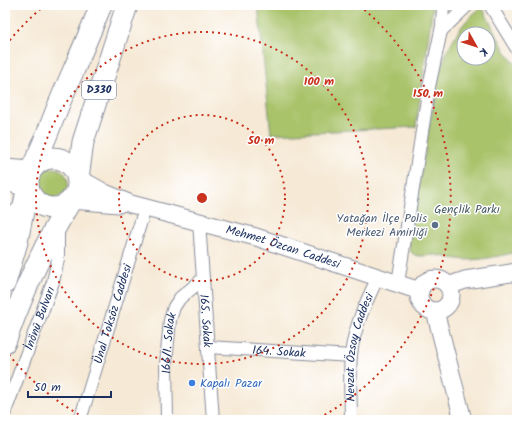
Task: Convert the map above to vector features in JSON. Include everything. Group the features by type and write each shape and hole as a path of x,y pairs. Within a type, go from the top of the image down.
{"highway":[{"name":"D330","path":"5,283 17,242 29,185 59,105 101,5"},
{"name":"D330","path":"78,178 83,142 127,5"},
{"path":"57,158 65,160 71,164 78,178 76,194 65,205 49,208 41,205 32,197 29,185 36,164 43,160 57,158"},
{"name":"İnönü Bulvarı","path":"5,342 27,284 58,222 71,200"}],"street":[{"path":"398,283 429,87 441,31 443,5"},
{"path":"441,31 468,5"},
{"path":"495,7 517,49"},
{"path":"5,168 29,185"},
{"name":"Mehmet Özcan Caddesi","path":"78,178 104,193 145,208"},
{"path":"5,180 16,185 29,185"},
{"path":"5,226 29,185"},
{"name":"Mehmet Özcan Caddesi","path":"71,200 114,203 145,208 199,222 256,237 420,291"},
{"name":"Ünal Toksöz Caddesi","path":"80,420 145,208"},
{"name":"İnönü Bulvarı","path":"5,412 56,271 59,248 58,222"},
{"name":"165. Sokak","path":"199,222 213,420"},
{"path":"448,286 465,280 517,272"},
{"name":"Nevzat Özsoy Caddesi","path":"351,420 351,356 358,323 378,277"},
{"name":"166/1. Sokak","path":"167,420 166,364 170,320 174,307 180,298 203,279"},
{"path":"434,280 443,282 448,286 451,294 449,304 445,308 435,311 430,310 422,303 420,291 425,283 434,280"},
{"path":"435,311 463,420"},
{"name":"164. Sokak","path":"208,347 351,356"}],"green space":[{"path":"258,5 433,5 416,127 271,134"},
{"name":"Gençlik Parkı","path":"482,7 492,26 463,26 466,21"},
{"name":"Gençlik Parkı","path":"496,34 505,51 517,66 517,252 488,258 465,260 436,255 419,256 410,251 409,242 438,77 449,47 456,35 456,66 496,66"},
{"path":"53,168 64,172 68,183 64,194 53,198 42,194 38,183 42,172"}],"place":[{"name":"Yatağan İlçe Polis Merkezi Amirliği","path":"435,225"},
{"name":"Kapalı Pazar","path":"192,383"}]}
